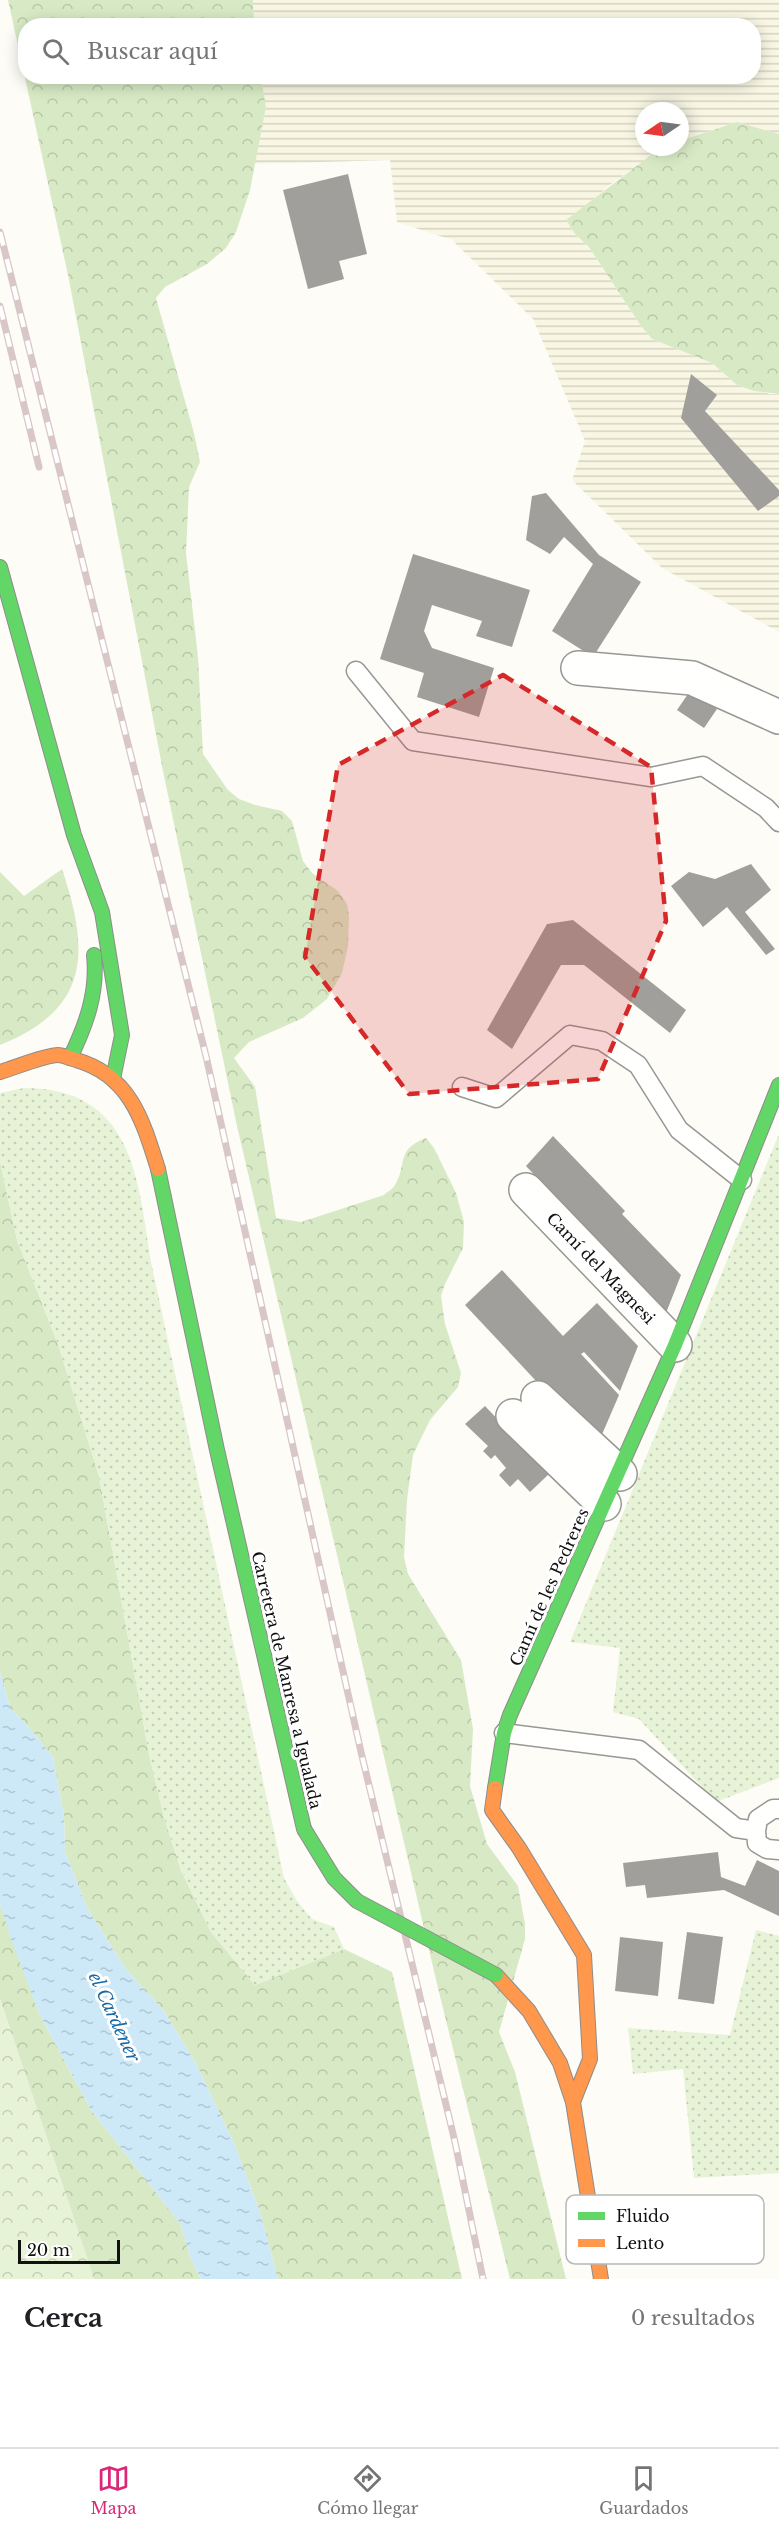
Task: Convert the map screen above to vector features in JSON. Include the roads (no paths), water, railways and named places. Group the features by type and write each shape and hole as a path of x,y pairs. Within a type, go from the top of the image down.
{"street":[{"path":"0,567 74,835 102,912 122,1035 112,1079"},
{"path":"578,668 692,678 779,717"},
{"path":"74,835 89,922"},
{"path":"70,1058 85,1028 91,1007 95,962 92,942"},
{"name":"Carretera de Manresa a Igualada","path":"0,1072 58,1056 87,1063 112,1079 129,1096 143,1120 162,1180 217,1450 304,1829 334,1878 357,1901 496,1975 529,2011 560,2063 573,2102 588,2195"},
{"name":"Camí de les Pedreres","path":"573,2102 590,2059 584,1955 519,1848 492,1810 504,1733 675,1345 779,1085"},
{"name":"Camí del Magnesi","path":"526,1190 675,1345"},
{"path":"604,1504 526,1407 620,1474"},
{"name":"Carretera de Manresa a Igualada","path":"599,2264 601,2279"}],"lane":[{"path":"356,671 413,741 651,777 703,766 766,808 779,822"},
{"path":"462,1087 496,1098 570,1035 602,1041 638,1065 679,1130 742,1180"},
{"path":"504,1733 639,1750 736,1828 756,1830"},
{"path":"779,1809 773,1809 758,1819 756,1830 757,1843 767,1849 779,1850"}],"water":[{"name":"el Cardener","path":"0,1672 10,1708 53,1757 64,1817 65,1852 87,1908 126,1969 164,2011 196,2064 234,2143 260,2212 278,2279 201,2279 191,2259 180,2223 91,2110 39,2013 0,1904"}],"railway":[{"path":"0,232 206,1056 361,1752 455,2142 483,2279"},
{"path":"0,306 39,467"}]}
